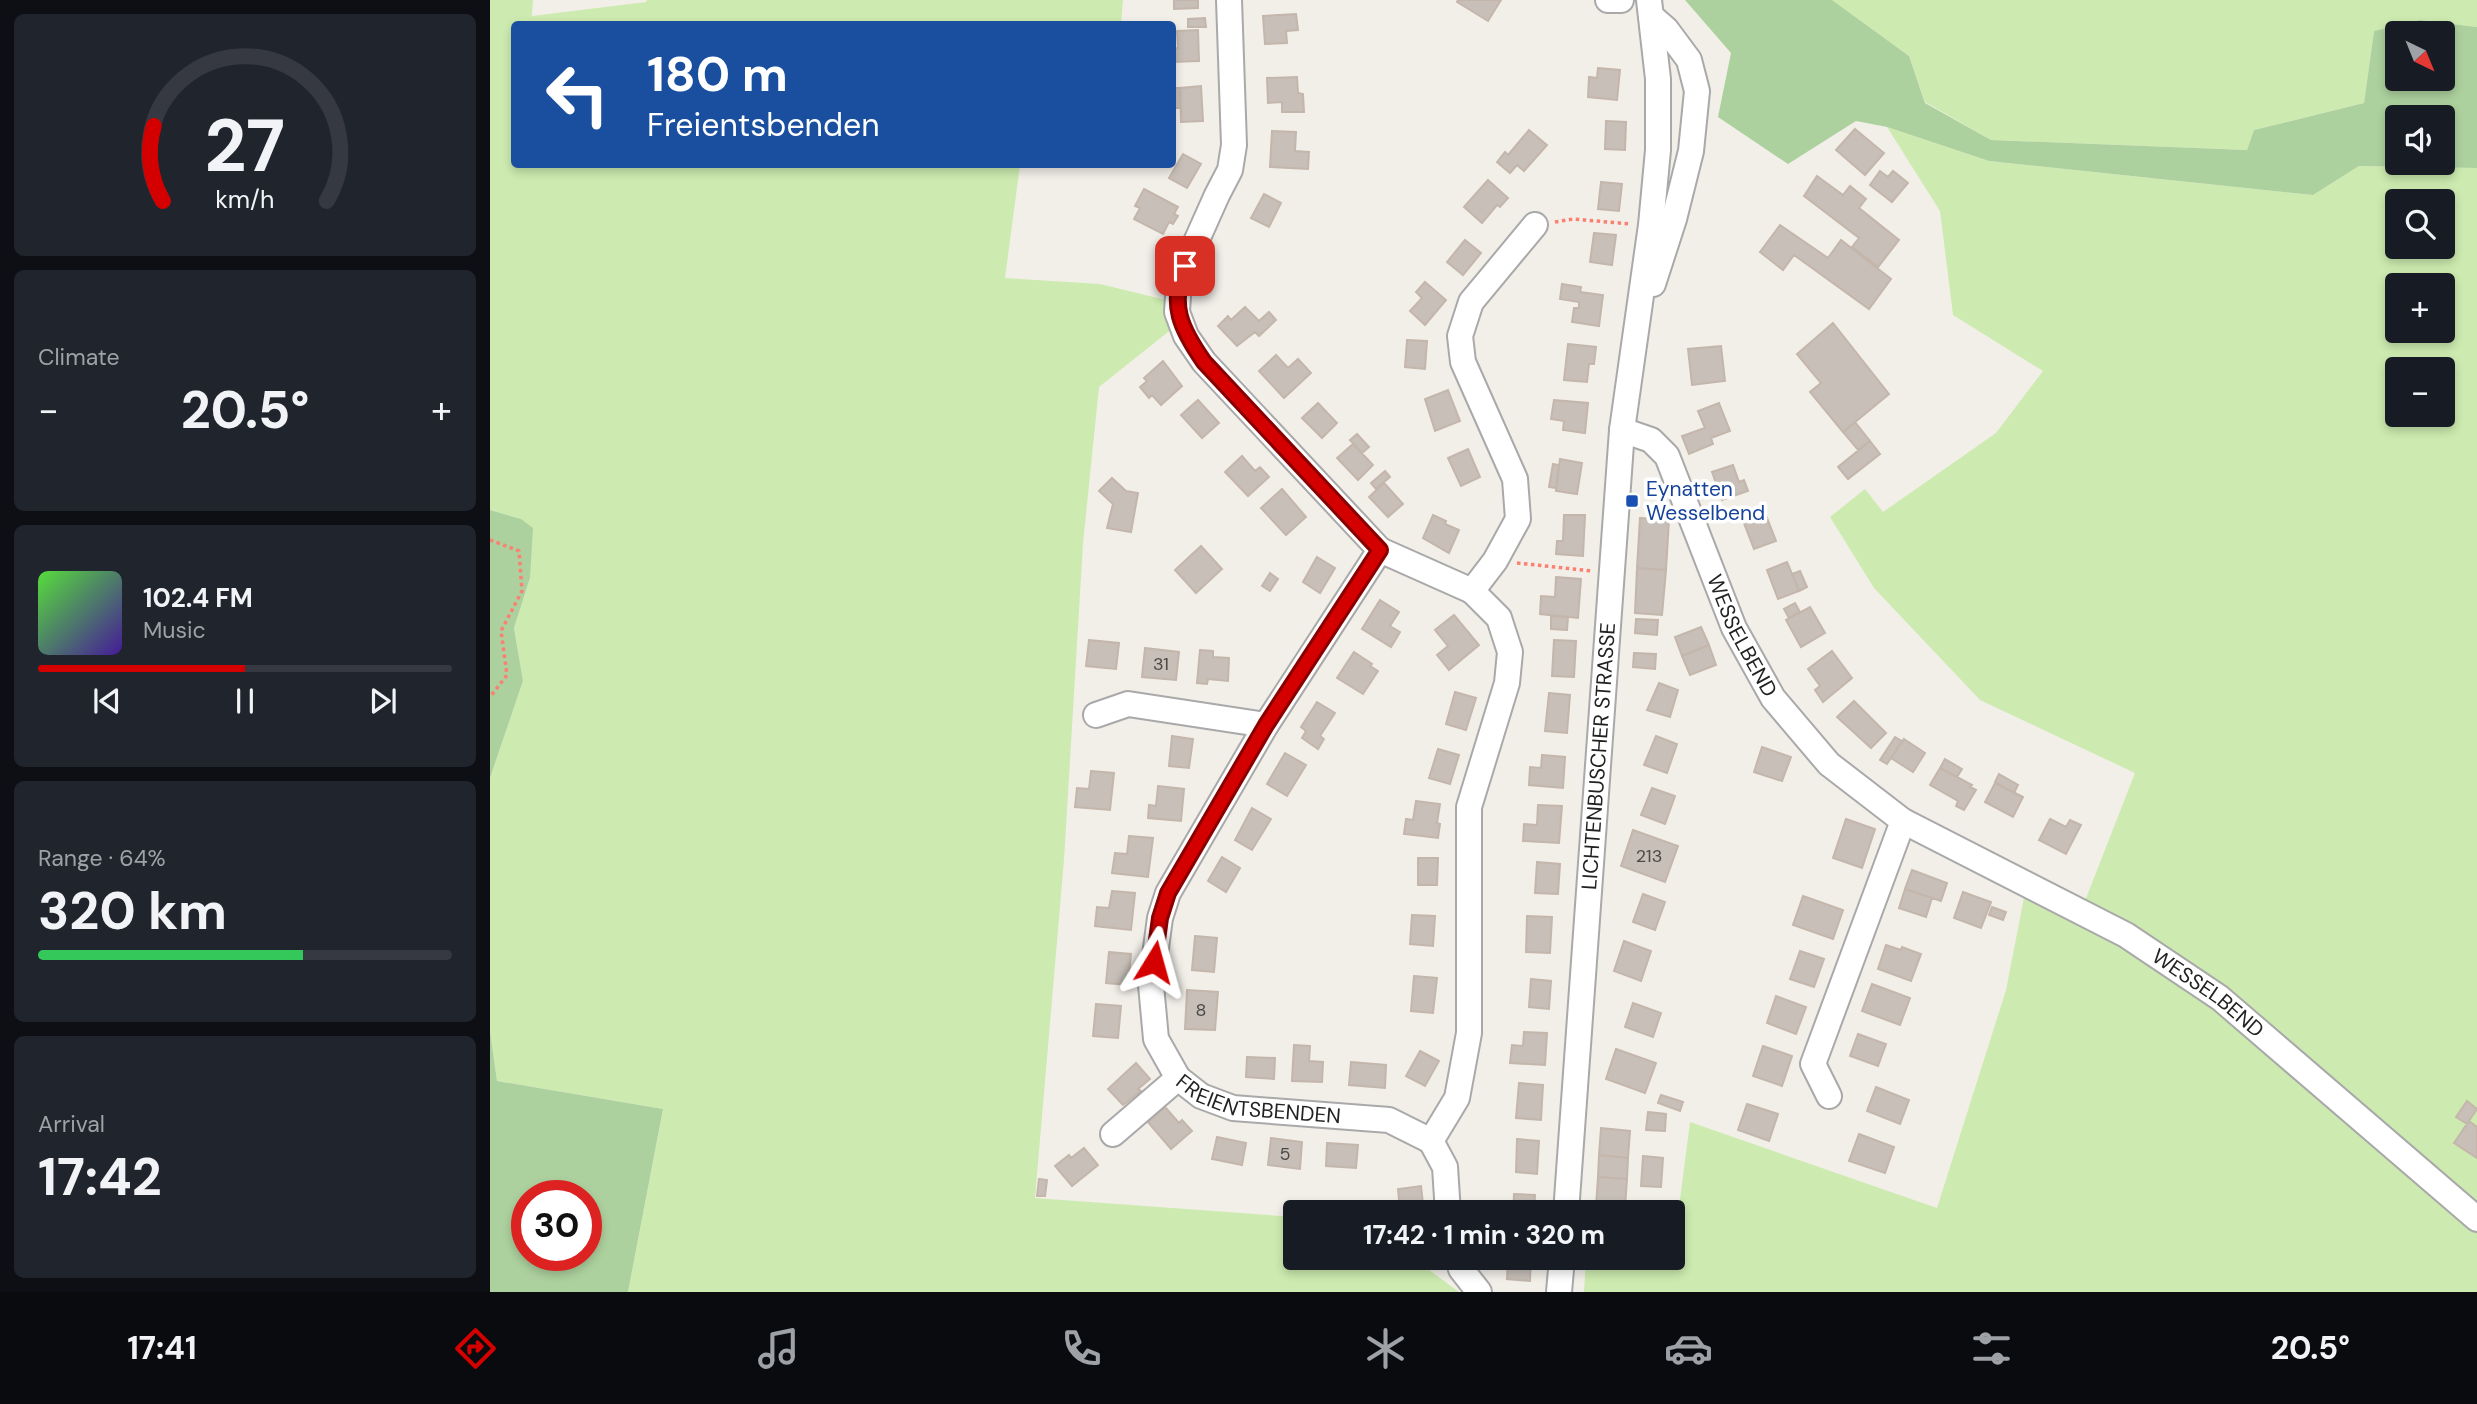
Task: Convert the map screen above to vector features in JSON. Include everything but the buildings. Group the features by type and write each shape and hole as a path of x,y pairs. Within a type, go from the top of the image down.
{"street":[{"path":"1229,0 1234,145 1230,170 1179,280 1177,312 1186,336 1204,362 1380,550 1472,591 1499,618 1510,652 1507,683 1469,807 1469,1033 1457,1098 1431,1141 1445,1167 1447,1200"},
{"path":"1608,0 1621,0"},
{"name":"LICHTENBUSCHER STRASSE","path":"1567,1200 1622,430 1651,225 1658,150 1658,79 1650,8"},
{"name":"LICHTENBUSCHER STRASSE","path":"1641,299 1655,282 1674,219 1691,151 1697,91 1689,60 1650,8"},
{"path":"1472,591 1495,561 1518,519 1515,479 1463,362 1460,336 1471,302 1535,225"},
{"name":"WESSELBEND","path":"1622,430 1651,440 1667,456 1734,628 1773,698 1829,764 1903,821 2126,935 2220,998 2477,1219"},
{"name":"FREIENTSBENDEN","path":"1380,550 1266,725 1168,893 1160,918 1151,985 1153,1014 1156,1039 1178,1078 1201,1096 1233,1108 1390,1120 1431,1141"},
{"path":"1096,715 1128,704 1266,725"},
{"path":"1829,1096 1814,1064 1903,821"},
{"path":"1113,1134 1178,1078"},
{"path":"1462,1270 1479,1292"},
{"path":"1559,1292 1561,1270"}],"path":[{"path":"1535,225 1573,219 1651,225"},
{"path":"490,540 519,551 522,591 500,631 507,675 490,697"},
{"path":"1495,561 1612,573"}],"green space":[{"path":"490,0 533,0 532,16 647,0 1123,0 1121,21 511,21 511,168 1020,168 1005,278 1100,284 1170,301 1173,328 1099,387 1083,544 1064,860 1035,1198 1283,1216 1283,1270 1429,1270 1459,1292 628,1292 663,1109 497,1081 490,1031 490,778 523,681 514,628 530,578 521,519 490,510"},
{"path":"1685,0 1832,0 1909,56 1925,103 1991,140 2247,150 2254,130 2364,103 2374,31 2385,28 2385,91 2455,91 2455,24 2477,27 2477,168 2455,168 2455,105 2385,105 2385,166 2359,166 2313,195 1989,161 1887,127 1856,121 1788,164 1718,117 1731,53"},
{"path":"1832,0 2477,0 2477,27 2455,24 2455,21 2385,21 2385,28 2374,31 2364,103 2254,130 2247,150 1991,140 1925,102 1909,56"},
{"path":"1887,127 1989,161 2313,195 2359,166 2385,166 2385,175 2455,175 2455,168 2477,168 2477,1292 1584,1292 1585,1270 1685,1270 1685,1200 1680,1200 1690,1122 1937,1208 2006,990 2028,877 2083,906 2135,773 1980,700 1874,588 1830,517 1865,489 1883,512 1996,433 2043,371 1953,315 1940,211"},
{"path":"490,510 521,519 533,528 530,578 514,628 523,681 490,778"},
{"path":"490,1031 497,1081 663,1109 628,1292 490,1292"}],"place":[{"name":"Eynatten Wesselbend","path":"1632,501"}],"route":[{"path":"1154,962 1160,918 1168,893 1266,725 1380,550 1204,362 1186,336 1177,312 1179,280 1185,266"}]}
